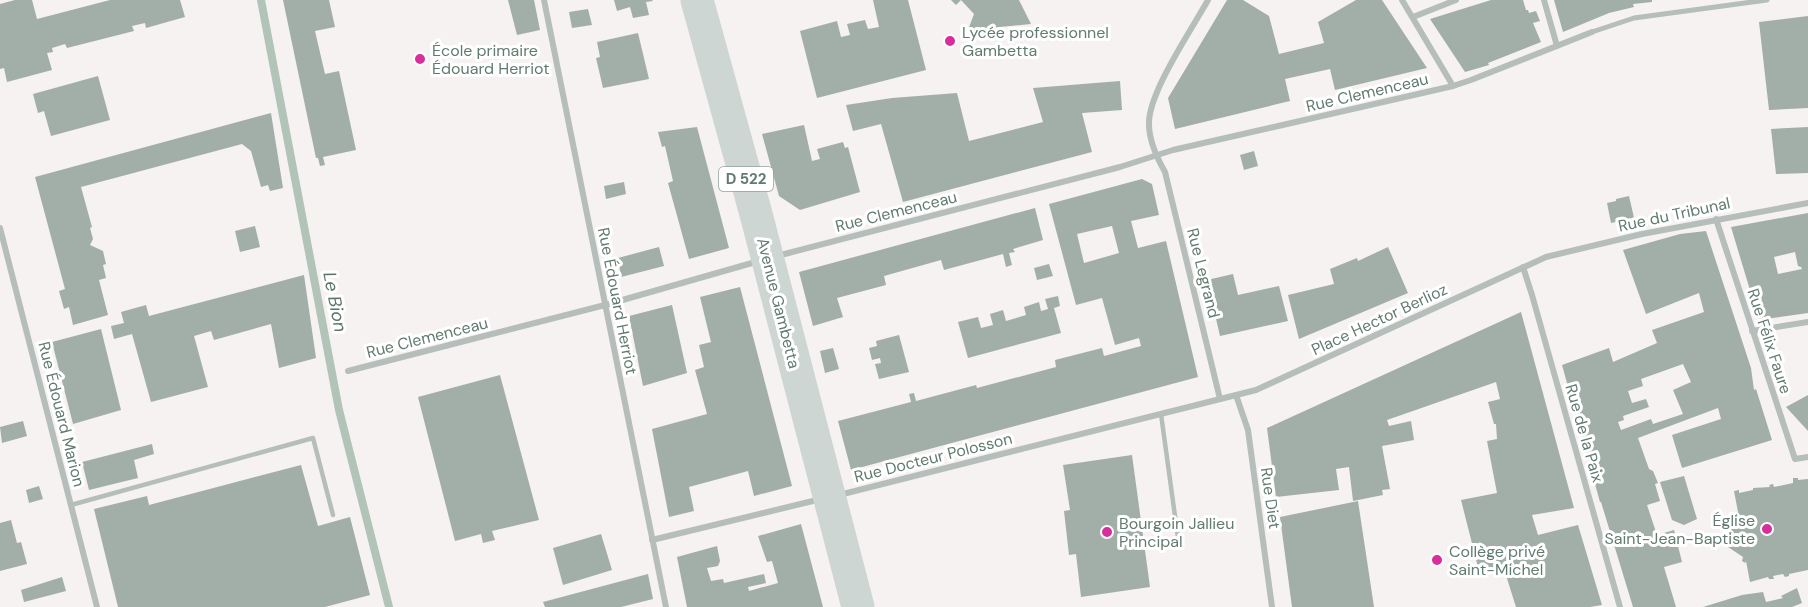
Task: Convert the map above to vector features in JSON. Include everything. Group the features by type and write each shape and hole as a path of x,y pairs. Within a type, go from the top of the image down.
{"main road":[{"name":"Avenue Gambetta","path":"698,0 858,607"}],"street":[{"name":"Rue Édouard Herriot","path":"544,0 666,607"},
{"name":"Rue Legrand","path":"1209,0 1155,94 1149,124 1156,156 1165,172 1220,399"},
{"path":"1402,0 1453,86"},
{"path":"1413,17 1456,0"},
{"path":"1544,0 1557,46"},
{"path":"1593,32 1634,18 1767,0"},
{"name":"Rue Clemenceau","path":"348,370 605,305 798,249 904,224 1156,156 1453,86 1471,81 1593,32"},
{"name":"Rue du Tribunal","path":"1546,256 1716,219 1808,203"},
{"name":"Rue Félix Faure","path":"1716,219 1795,459 1808,457"},
{"name":"Rue Édouard Marion","path":"0,228 97,607"},
{"name":"Place Hector Berlioz","path":"1220,399 1257,390 1546,256"},
{"name":"Rue de la Paix","path":"1523,267 1620,607"},
{"path":"1752,331 1808,322"},
{"name":"Rue Diet","path":"1236,395 1248,430 1272,607"},
{"name":"Rue Docteur Polosson","path":"652,540 1220,399"}],"lane":[{"path":"1161,414 1178,538"},
{"path":"71,505 313,438 333,515"}],"building":[{"path":"15,0 32,0 37,19 110,0 180,0 185,17 146,28 145,23 132,26 134,31 67,48 65,44 52,48 53,52 47,53 52,70 7,82 4,68 0,69 0,4"},
{"path":"283,0 329,0 335,27 315,31 325,74 339,71 356,150 323,157 325,165 320,166 316,158"},
{"path":"508,0 534,0 540,30 517,35"},
{"path":"614,0 653,1 646,2 649,15 633,18 630,7 617,11"},
{"path":"873,0 908,0 926,70 817,98 800,31 837,21 841,37 850,35 847,24 865,20 868,29 879,27"},
{"path":"951,0 961,0 956,5"},
{"path":"961,0 1019,0 1031,24 968,30 974,14"},
{"path":"1227,0 1243,0 1269,16 1279,54 1324,43 1318,22 1356,0 1382,0 1427,68 1335,90 1330,69 1285,79 1290,101 1175,129 1168,98"},
{"path":"1491,0 1523,0 1529,13 1536,11 1540,21 1533,23 1541,42 1488,63 1489,65 1465,72 1430,19"},
{"path":"1554,0 1652,0 1652,2 1633,4 1634,7 1609,13 1563,32"},
{"path":"588,9 592,25 572,28 569,12"},
{"path":"1808,16 1808,108 1769,110 1759,22"},
{"path":"638,33 649,79 603,88 596,58 600,57 597,42"},
{"path":"98,76 110,120 51,136 44,111 38,113 33,94"},
{"path":"1120,81 1122,110 1082,113 1092,152 903,202 881,124 853,131 846,105 892,98 957,93 969,141 1043,122 1033,88"},
{"path":"271,113 283,188 270,191 268,185 261,187 251,151 242,144 81,187 92,227 90,228 93,239 90,245 103,251 106,264 103,265 106,278 99,280 108,315 73,325 69,307 64,309 59,291 65,289 35,177"},
{"path":"804,125 812,161 820,159 817,149 843,142 845,148 848,147 860,192 800,210 779,196 762,134"},
{"path":"697,127 729,248 689,259 668,183 673,181 665,146 662,147 658,132"},
{"path":"1808,127 1808,173 1776,174 1771,129"},
{"path":"1254,151 1258,166 1244,170 1240,155"},
{"path":"1142,179 1152,184 1159,215 1131,221 1138,248 1166,241 1198,377 851,470 838,421 911,402 909,394 914,393 916,401 1056,367 1055,360 1102,348 1104,356 1141,346 1139,338 1115,345 1102,298 1076,305 1049,204","holes":["1112,226 1119,253 1084,263 1077,234"]},
{"path":"624,182 626,194 606,199 604,186"},
{"path":"1629,196 1635,222 1621,225 1620,221 1611,223 1607,203"},
{"path":"1035,208 1043,240 1013,249 1015,252 1009,253 1012,265 1006,267 1003,254 944,270 941,260 884,276 886,285 837,298 843,317 813,326 799,272"},
{"path":"1808,213 1808,313 1759,320 1731,227","holes":["1795,252 1798,266 1802,269 1778,274 1774,257"]},
{"path":"255,226 260,247 240,252 235,231"},
{"path":"1706,231 1751,368 1754,390 1756,389 1772,440 1682,468 1672,435 1721,419 1718,408 1638,438 1649,469 1653,471 1658,483 1655,484 1660,501 1647,505 1657,535 1674,530 1682,562 1664,567 1676,607 1633,607 1600,502 1562,365 1609,348 1613,362 1657,343 1652,330 1704,312 1699,293 1646,314 1623,250 1680,234","holes":["1683,364 1691,382 1673,390 1683,414 1653,424 1651,419 1621,430 1618,422 1624,420 1623,416 1649,407 1646,399 1632,403 1628,391 1643,386 1641,379"]},
{"path":"659,247 664,266 621,277 618,258"},
{"path":"1388,247 1408,293 1299,339 1288,295 1334,284 1330,269 1357,258 1358,261"},
{"path":"1049,264 1053,276 1037,280 1034,268"},
{"path":"1233,274 1238,295 1279,286 1288,321 1220,336 1207,280"},
{"path":"304,275 316,358 279,368 271,324 214,340 211,331 194,336 208,387 151,402 132,334 114,339 111,326 124,323 121,312 146,305 149,316"},
{"path":"740,287 792,486 754,496 748,471 689,487 694,511 669,517 652,429 707,414 695,370 704,367 699,345 711,342 700,297"},
{"path":"1058,296 1060,306 1054,308 1061,333 968,358 958,322 978,317 981,328 993,325 990,314 1003,310 1006,321 1026,315 1024,307 1039,302 1041,311 1048,309 1045,299"},
{"path":"672,305 687,373 643,386 629,316"},
{"path":"1521,312 1574,508 1532,515 1538,535 1578,525 1602,605 1516,607 1504,569 1480,575 1461,500 1497,493 1487,441 1497,439 1496,424 1494,424 1488,402 1500,399 1496,382 1387,420 1389,426 1411,421 1414,440 1382,446 1390,489 1382,490 1383,495 1353,501 1349,467 1336,469 1339,490 1276,497 1267,428"},
{"path":"101,329 121,410 73,424 52,342"},
{"path":"899,335 909,372 879,379 875,364 881,363 880,358 872,360 869,348 877,346 876,341"},
{"path":"833,348 839,369 825,373 820,351"},
{"path":"500,375 539,520 492,531 495,540 483,543 481,534 455,541 418,397"},
{"path":"1808,395 1808,431 1786,407"},
{"path":"23,421 27,436 2,443 0,427"},
{"path":"152,444 154,454 134,460 138,478 89,490 82,462"},
{"name":"Bourgoin Jallieu Principal","path":"1132,455 1150,587 1081,597 1076,554 1069,555 1064,511 1070,510 1063,465"},
{"path":"301,465 318,526 350,517 370,595 325,607 118,607 94,509 147,496 149,505"},
{"path":"1684,476 1697,519 1684,525 1672,520 1660,482"},
{"name":"Église Saint-Jean-Baptiste","path":"1793,478 1808,479 1808,570 1785,577 1783,574 1773,576 1774,579 1768,577 1750,582 1746,561 1745,563 1742,561 1743,557 1728,547 1731,545 1729,532 1725,531 1737,517 1734,516 1738,512 1734,491 1739,490 1739,493 1753,490 1753,488 1770,487 1769,485 1773,484 1774,487 1793,483"},
{"path":"39,486 43,499 29,503 26,490"},
{"path":"1358,501 1374,607 1292,607 1280,517"},
{"path":"11,520 17,543 21,542 27,564 0,571 0,523"},
{"path":"801,524 823,607 687,607 677,557 717,546 720,561 718,566 707,568 711,581 723,579 724,583 764,574 766,583 748,587 749,591 778,583 772,561 767,562 758,536"},
{"path":"601,534 612,570 563,585 553,548"},
{"path":"648,574 653,599 621,607 545,607 543,602"},
{"path":"62,577 66,591 24,602 21,590"},
{"path":"1797,588 1802,603 1792,607 1703,607 1742,595 1763,592 1766,602 1783,598 1781,596"}],"waterway":[{"name":"Le Bion","path":"261,0 339,410 389,607"}],"place":[{"name":"Lycée professionnel Gambetta","path":"950,41"},
{"name":"École primaire Édouard Herriot","path":"420,59"},
{"name":"Église Saint-Jean-Baptiste","path":"1767,529"},
{"name":"Bourgoin Jallieu Principal","path":"1107,532"},
{"name":"Collège privé Saint-Michel","path":"1437,560"}]}
